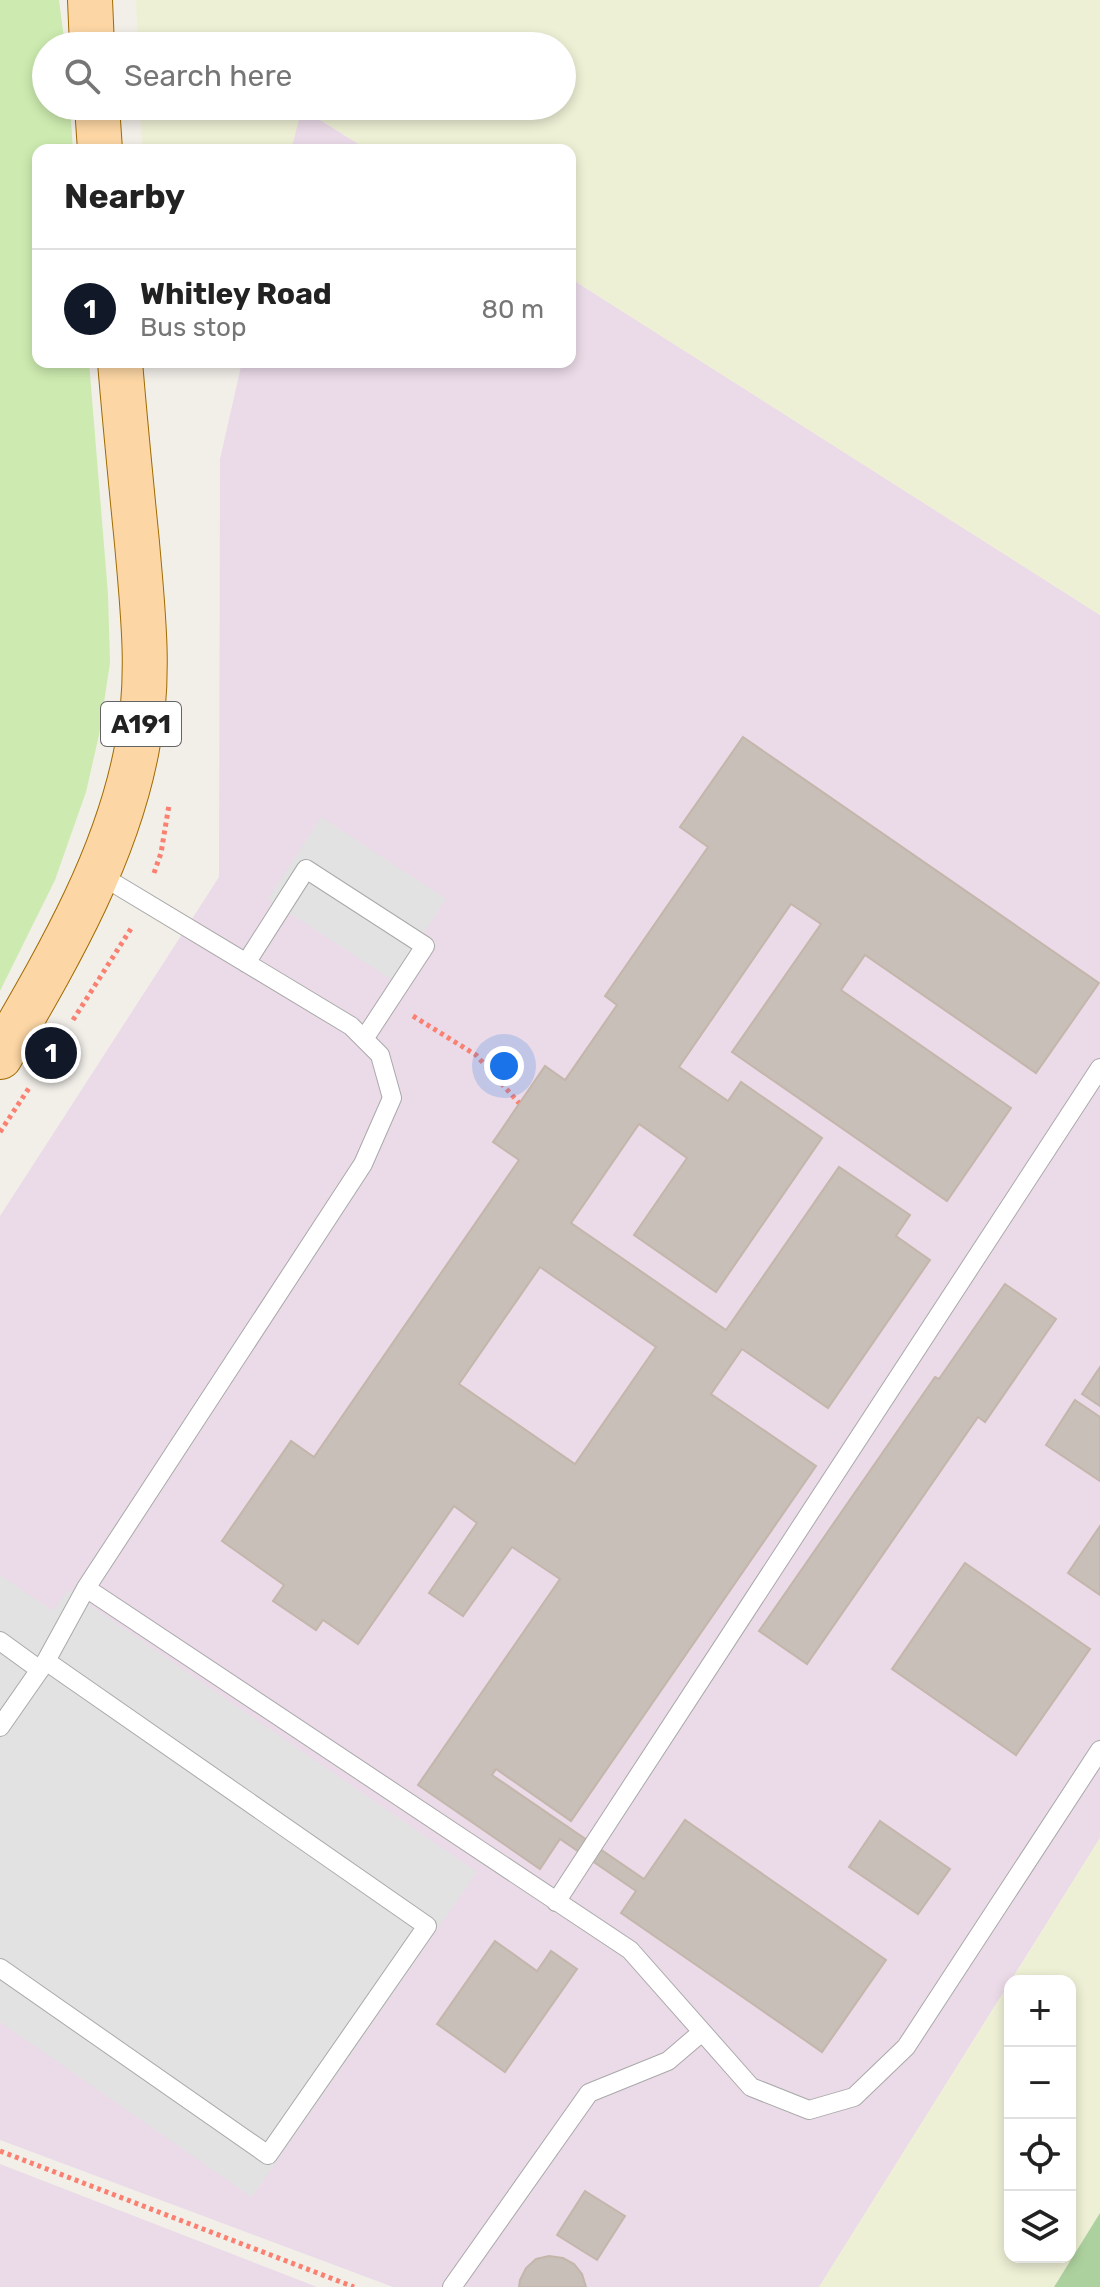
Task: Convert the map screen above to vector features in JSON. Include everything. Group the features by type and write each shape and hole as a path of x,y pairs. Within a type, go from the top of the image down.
{"main road":[{"path":"90,0 91,32"},
{"path":"98,120 100,144"},
{"name":"A191","path":"0,1057 53,966 97,873 121,813 137,749 143,709 146,647 121,368"}],"lane":[{"path":"246,963 306,869 425,946 364,1039"},
{"path":"0,1727 43,1665 86,1588 363,1164 392,1098 380,1055 351,1026 97,873"},
{"path":"556,1902 1100,1068"},
{"path":"86,1588 630,1950 751,2087 809,2110 854,2097 906,2047 1100,1750"},
{"path":"0,1641 43,1665 427,1926 268,2155 0,1968"},
{"path":"452,2287 589,2093 668,2061 702,2032"}],"path":[{"path":"389,1002 476,1055 519,1103"},
{"path":"0,2151 354,2287"}],"shaded area":[{"path":"298,120 320,120 358,144 292,144"},
{"path":"576,282 1100,615 1100,1838 1014,1975 1004,1975 1004,1991 819,2287 393,2287 0,2140 0,1216 219,877 220,459 241,368 576,368"},
{"path":"321,817 446,899 392,980 268,899"},
{"path":"0,1575 53,1611 68,1590 477,1872 252,2197 0,2022"},
{"path":"0,2164 317,2287 0,2287"}],"green space":[{"path":"0,0 59,0 63,32 32,32 32,120 71,120 73,144 32,144 32,368 89,368 108,594 110,663 86,792 55,880 0,991"},
{"path":"136,0 1100,0 1100,615 576,282 576,144 359,144 321,120 576,120 576,32 137,32"},
{"path":"140,120 299,120 293,144 142,144"},
{"path":"1100,1838 1100,2213 1076,2252 1076,1975 1015,1975"},
{"path":"1004,1992 1004,2263 1069,2263 1054,2287 819,2287"},
{"path":"1100,2213 1100,2287 1054,2287 1069,2263 1076,2263 1076,2252"}],"building":[{"path":"743,737 1099,983 1036,1073 865,955 841,990 1011,1108 947,1201 732,1052 821,924 791,904 679,1067 728,1101 741,1082 822,1138 716,1292 634,1235 687,1158 639,1124 571,1223 726,1330 839,1167 910,1215 896,1236 930,1260 828,1408 742,1349 711,1394 816,1466 571,1821 496,1769 492,1775 644,1879 685,1820 886,1960 822,2052 621,1913 636,1891 560,1839 540,1869 418,1785 560,1579 512,1547 463,1616 429,1593 477,1523 454,1506 358,1644 323,1620 316,1630 273,1601 284,1585 222,1541 291,1441 314,1457 519,1160 493,1142 545,1066 565,1080 617,1005 605,996 708,847 680,827","holes":["540,1267 656,1347 575,1464 459,1384"]},
{"path":"1005,1284 1056,1319 985,1422 978,1417 807,1664 759,1631 935,1377 939,1379"},
{"path":"1100,1367 1100,1406 1082,1394"},
{"path":"1075,1400 1100,1417 1100,1481 1046,1445"},
{"path":"1100,1526 1100,1595 1068,1573"},
{"path":"965,1563 1090,1649 1016,1755 892,1669"},
{"path":"880,1821 950,1869 918,1914 849,1867"},
{"path":"495,1941 537,1971 551,1951 577,1969 505,2072 437,2024"},
{"path":"585,2191 625,2216 597,2260 557,2235"},
{"path":"549,2256 574,2264 582,2274 586,2287 519,2287 526,2268 536,2259"}],"place":[{"name":"Whitley Road","path":"51,1053"}]}
